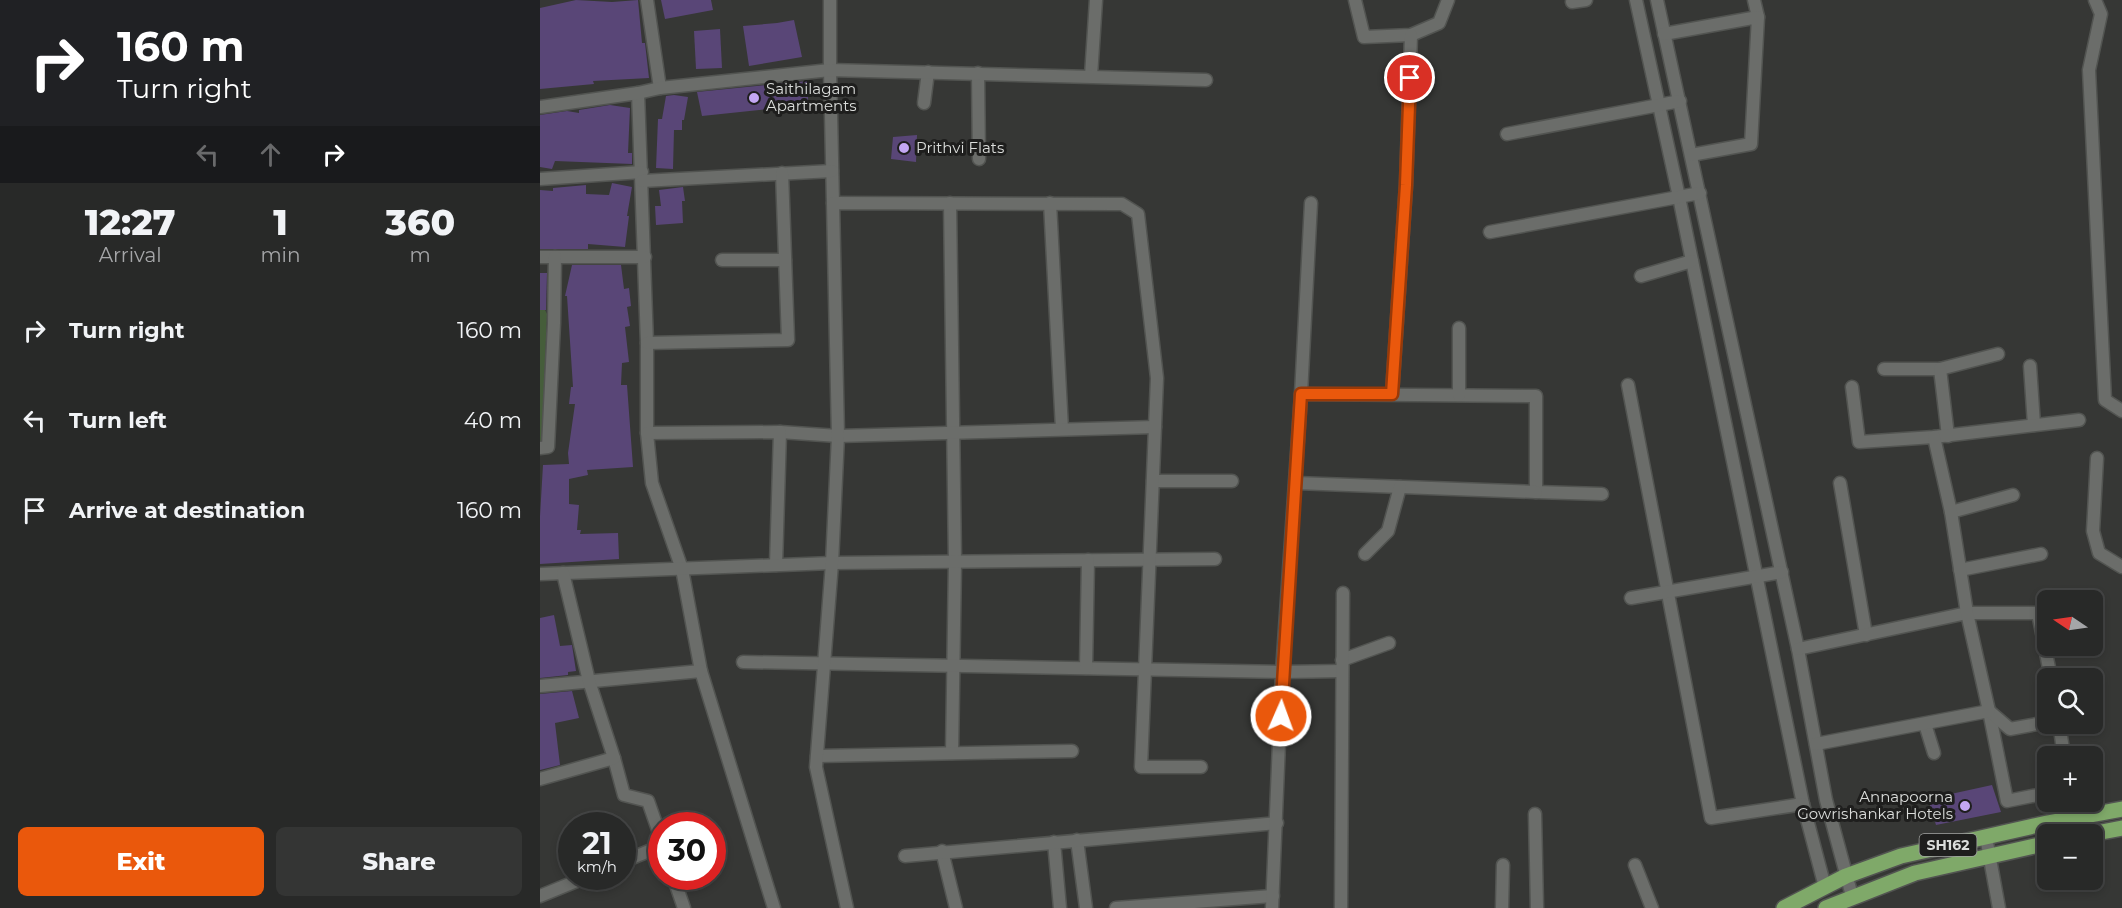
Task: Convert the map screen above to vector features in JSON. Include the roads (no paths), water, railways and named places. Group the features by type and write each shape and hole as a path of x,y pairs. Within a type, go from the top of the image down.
{"main road":[{"name":"SH162","path":"1784,908 1846,876 1902,856 2047,823 2122,809"},
{"path":"2103,832 2122,828"},
{"name":"SH162","path":"1830,907 1852,896 1915,873 2037,845"}],"street":[{"path":"647,0 660,88"},
{"path":"830,0 838,436 832,563 816,767 847,908"},
{"path":"1091,76 1096,0"},
{"path":"1355,0 1364,37 1411,35 1439,23 1448,0"},
{"path":"1572,2 1586,0"},
{"path":"1636,0 1660,105 1803,804 1825,887"},
{"path":"1657,0 1782,572 1826,800 1852,896"},
{"path":"1691,155 1751,144 1758,17 1754,0"},
{"path":"2095,0 2101,14 2089,70 2105,400 2122,411"},
{"path":"1664,34 1758,17"},
{"path":"1392,394 1406,185 1411,35"},
{"path":"540,107 660,88 830,70 1206,80"},
{"path":"924,103 928,72"},
{"path":"978,73 979,159"},
{"path":"638,93 645,257 647,433 652,483 682,569 701,671 774,908"},
{"path":"1507,134 1680,101"},
{"path":"540,179 832,171"},
{"path":"647,343 788,340 782,173"},
{"path":"1490,232 1700,193"},
{"path":"833,203 1122,204 1138,214 1156,378 1141,767 1201,767"},
{"path":"950,203 954,433 952,753"},
{"path":"1050,203 1062,429"},
{"path":"1116,908 1273,902 1282,672 1296,483 1311,203"},
{"path":"540,257 645,257"},
{"path":"540,448 548,447 555,257"},
{"path":"722,260 785,260"},
{"path":"1641,276 1692,261"},
{"path":"540,326 554,323"},
{"path":"1459,328 1459,395"},
{"path":"1884,369 1940,369 1998,354"},
{"path":"2030,366 2034,425"},
{"path":"1940,369 1948,436"},
{"path":"1628,385 1711,818 1803,804"},
{"path":"1852,387 1859,442 1948,436 2079,420"},
{"path":"1301,394 1536,396 1536,492"},
{"path":"647,433 780,432 838,436 1155,427"},
{"path":"776,565 780,432"},
{"path":"1934,437 1951,512 1967,613 2007,801 2037,795"},
{"path":"2097,458 2093,531 2099,553 2122,567"},
{"path":"1153,481 1232,481"},
{"path":"1296,483 1602,494"},
{"path":"1840,483 1866,635"},
{"path":"1365,554 1388,531 1400,487"},
{"path":"1951,512 2013,495"},
{"path":"1960,570 2041,554"},
{"path":"540,574 832,563 1215,559"},
{"path":"1086,668 1088,560"},
{"path":"1631,598 1782,572"},
{"path":"563,573 589,681 624,795 648,801 652,812"},
{"path":"1341,908 1343,593"},
{"path":"1798,649 1967,613 2038,613 2049,668"},
{"path":"743,662 1282,672 1342,666 1389,643"},
{"path":"540,686 701,671"},
{"path":"1989,711 2010,729 2037,724"},
{"path":"1816,744 1989,711"},
{"path":"1925,724 1934,753"},
{"path":"817,756 1072,751"},
{"path":"540,779 614,758"},
{"path":"1535,814 1538,908"},
{"path":"905,856 1277,823"},
{"path":"1986,837 1999,908"},
{"path":"1077,840 1086,908"},
{"path":"1054,842 1060,908"},
{"path":"942,851 956,908"},
{"path":"1502,908 1503,865"},
{"path":"1635,865 1652,908"},
{"path":"544,908 540,898 558,890"},
{"path":"678,890 684,908"}],"place":[{"name":"Saithilagam Apartments","path":"754,98"},
{"name":"Prithvi Flats","path":"904,148"},
{"name":"Annapoorna Gowrishankar Hotels","path":"1965,806"}]}
